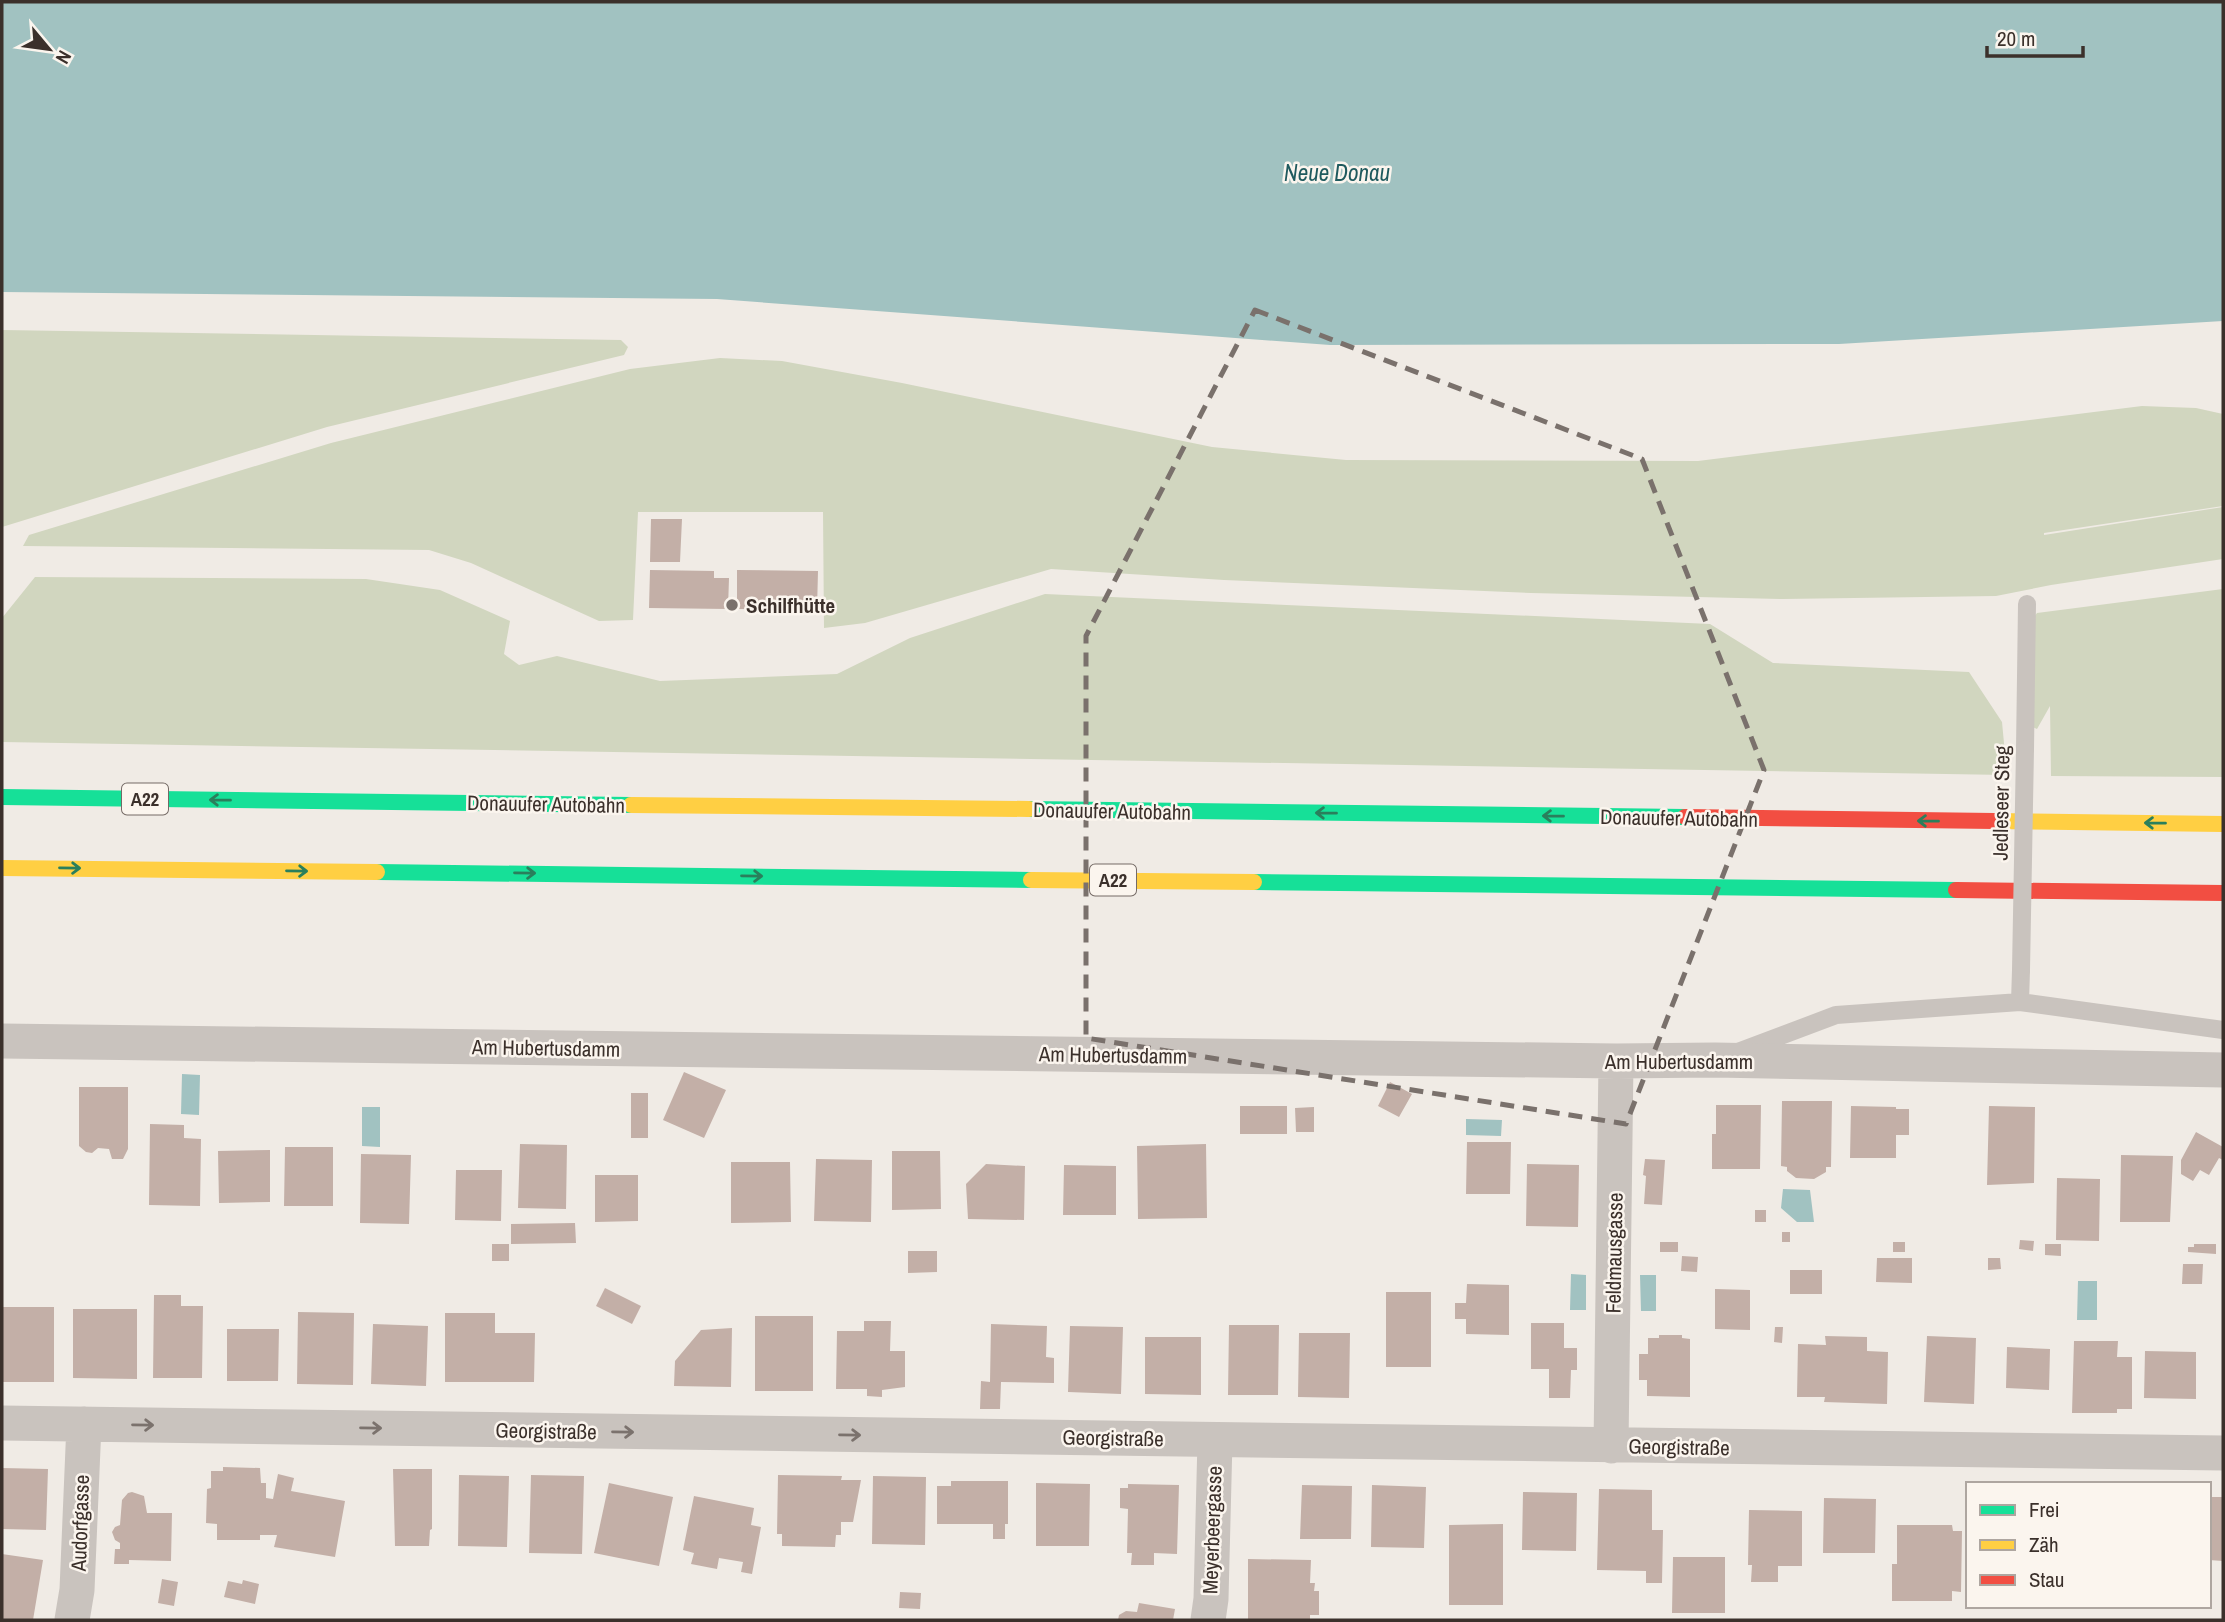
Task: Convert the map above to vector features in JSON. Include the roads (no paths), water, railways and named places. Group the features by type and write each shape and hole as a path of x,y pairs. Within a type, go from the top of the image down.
{"highway":[{"name":"Donauufer Autobahn","path":"2,797 2223,824"},
{"name":"A22","path":"2,868 2223,893"}],"street":[{"name":"Am Hubertusdamm","path":"2,1041 1714,1060 2223,1070"},
{"name":"Feldmausgasse","path":"1611,1446 1616,1061"},
{"name":"Georgistraße","path":"2,1423 2223,1453"},
{"name":"Audorfgasse","path":"72,1620 77,1590 84,1424"},
{"name":"Meyerbeergasse","path":"1208,1620 1211,1599 1215,1440"}],"lane":[{"name":"Jedleseer Steg","path":"2020,1002 2027,604"},
{"path":"1714,1060 1836,1015 2020,1002 2223,1030"}],"water":[{"name":"Neue Donau","path":"2,2 2223,2 2223,321 1839,344 1330,345 717,299 2,292"},
{"path":"182,1074 200,1075 199,1115 181,1114"},
{"path":"362,1107 380,1107 380,1147 362,1146"},
{"path":"1466,1119 1502,1120 1501,1136 1466,1135"},
{"path":"1783,1189 1810,1190 1814,1222 1797,1222 1781,1208"},
{"path":"1571,1274 1586,1275 1586,1310 1570,1310"},
{"path":"1640,1275 1656,1275 1656,1311 1641,1311"},
{"path":"2078,1281 2097,1281 2097,1320 2077,1320"}],"place":[{"name":"Schilfhütte","path":"732,605"}]}
